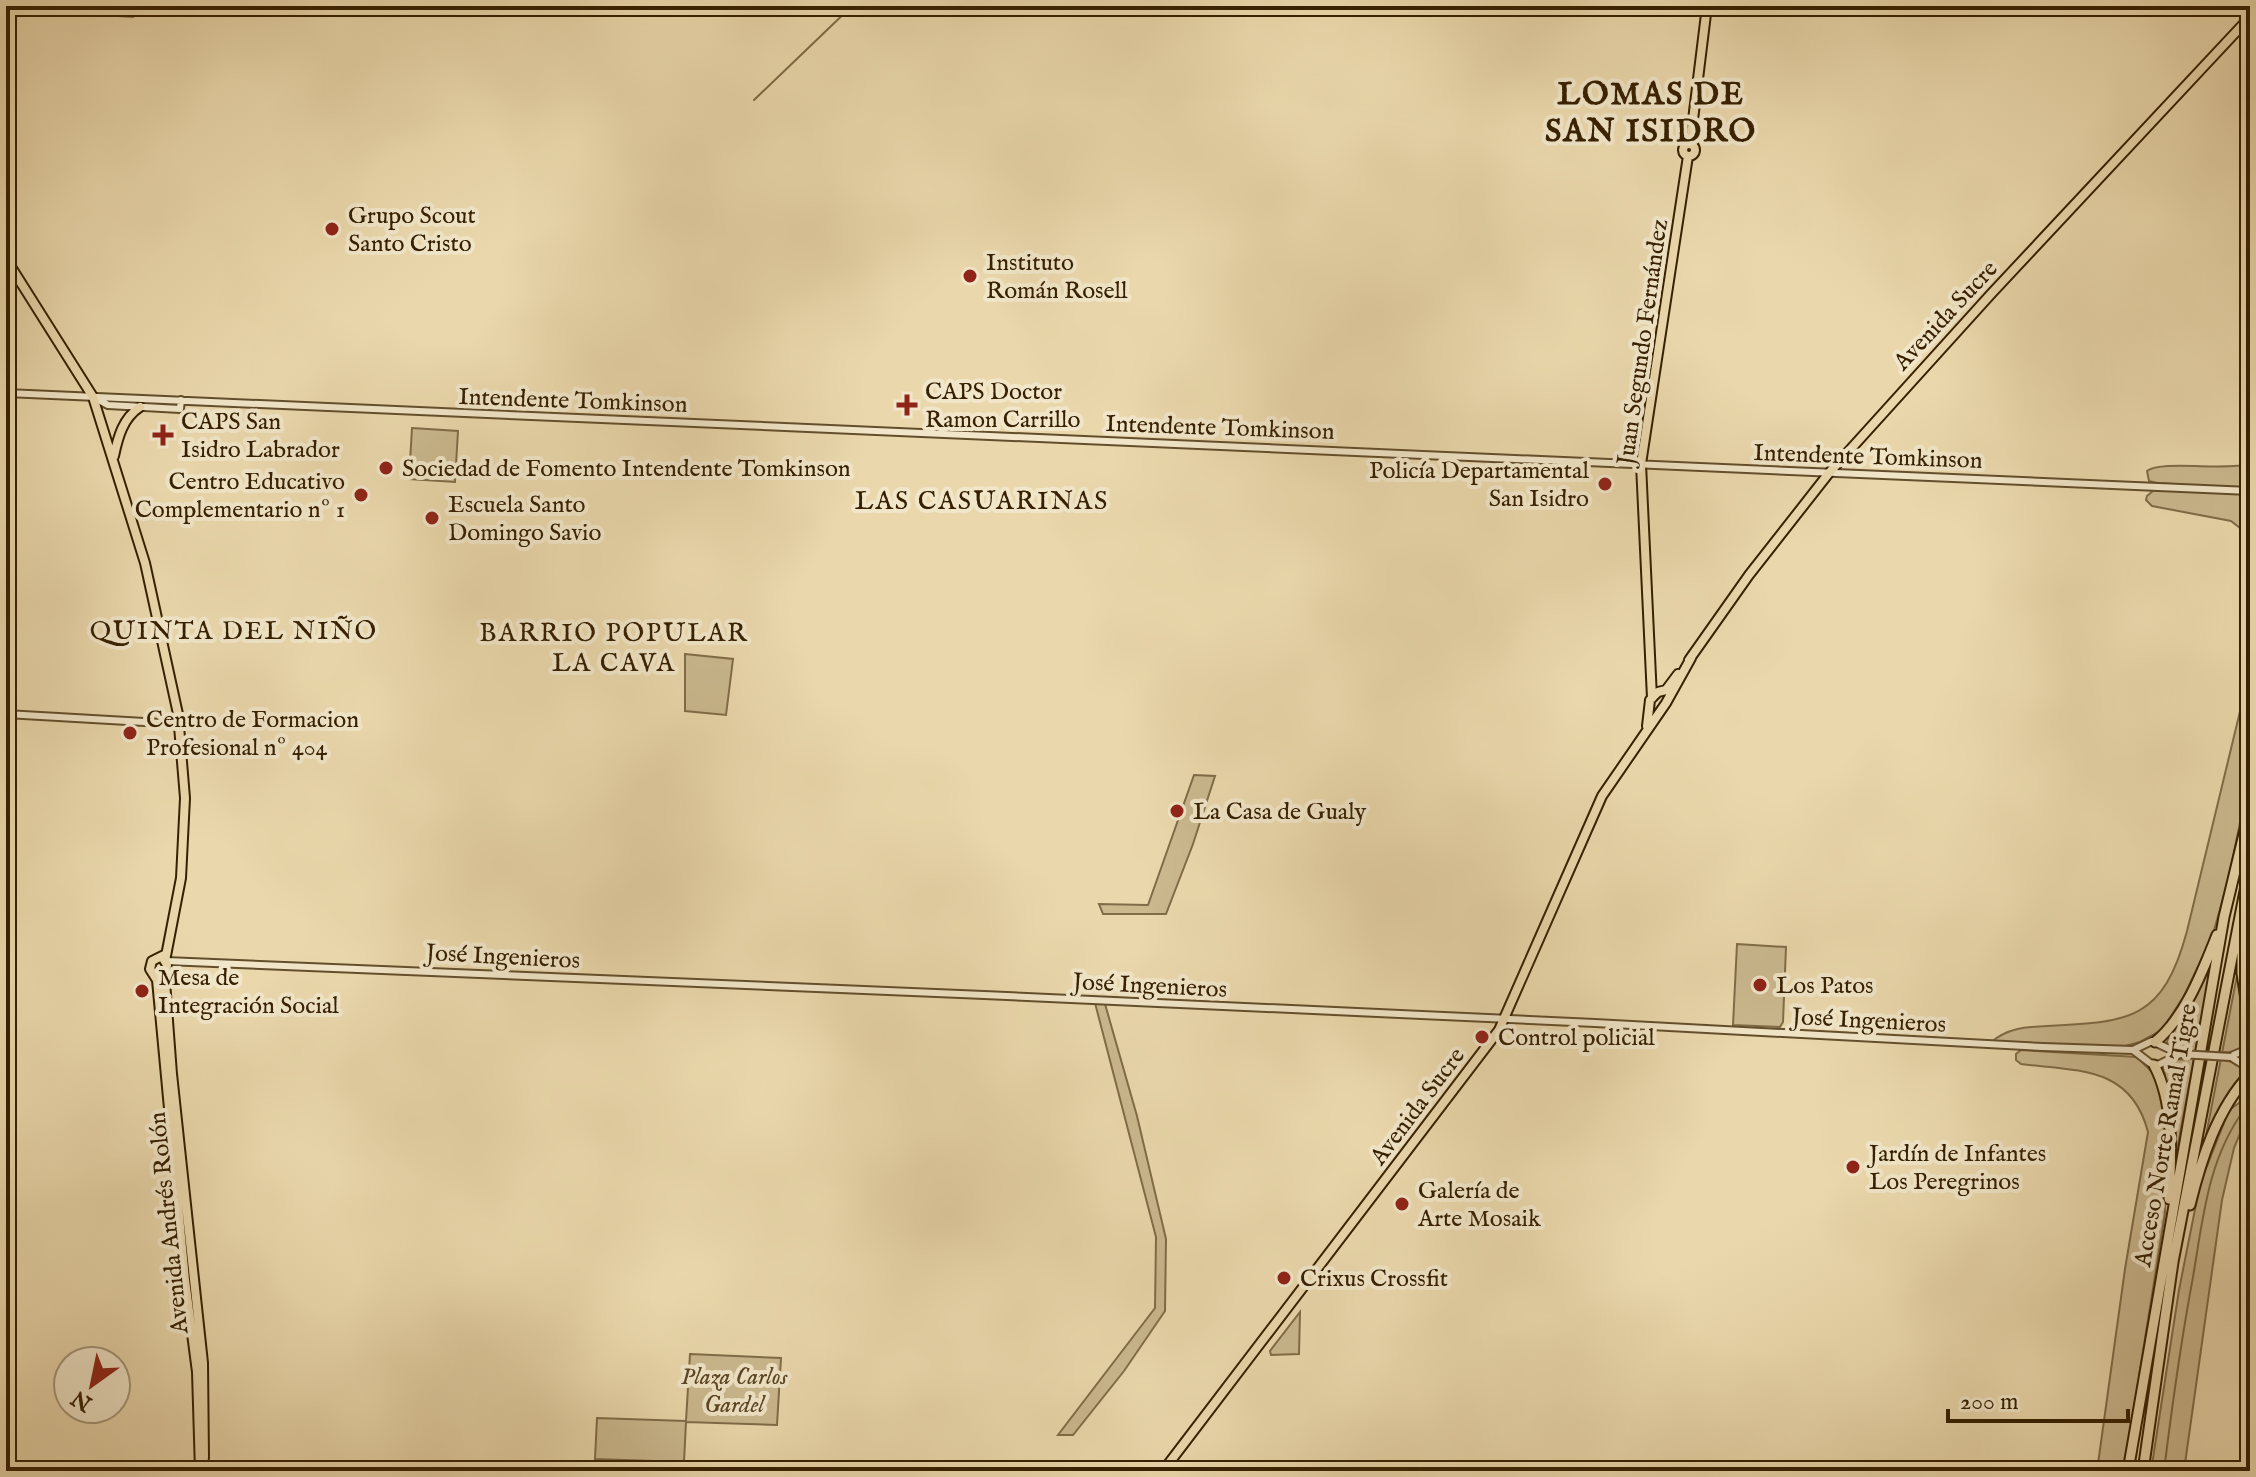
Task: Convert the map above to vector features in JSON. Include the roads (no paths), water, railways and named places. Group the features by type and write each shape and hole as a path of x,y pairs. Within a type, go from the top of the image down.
{"highway":[{"name":"Acceso Norte Ramal Tigre","path":"2128,1471 2224,917 2250,809"},
{"name":"Acceso Norte Ramal Tigre","path":"2143,1471 2173,1262 2250,865"},
{"path":"2244,895 2242,973 2250,1027"},
{"path":"2151,1043 2169,1029 2188,997 2224,917"},
{"path":"2150,1062 2163,1085 2168,1115 2167,1234"},
{"path":"2173,1262 2197,1175 2210,1141 2250,1072"}],"main road":[{"name":"Juan Segundo Fernández","path":"1651,702 1641,464 1688,156 1683,150 1690,144 1707,6"},
{"name":"Avenida Sucre","path":"1163,1471 1506,1019 1602,796 1749,575 1829,473 2250,17"},
{"name":"Avenida Andrés Rolón","path":"6,259 93,397 145,563 179,724 185,798 184,840 181,878 165,972 203,1363 202,1471"},
{"path":"114,457 122,428 132,412 140,407"},
{"name":"Avenida Sucre","path":"1646,731 1651,702 1691,658"},
{"path":"1651,677 1654,686 1662,691 1664,705 1654,710 1651,702"},
{"name":"Avenida Andrés Rolón","path":"165,958 156,958 150,964 154,974 197,1372 202,1471"},
{"path":"154,974 165,972"}],"street":[{"name":"Intendente Tomkinson","path":"6,393 180,404 2250,491"},
{"name":"Intendente Tomkinson","path":"93,397 108,405 140,407 180,404"},
{"path":"6,714 179,724"},
{"name":"José Ingenieros","path":"165,958 2133,1050 2151,1043"},
{"path":"2150,1062 2144,1056 2151,1043 2180,1054 2231,1057 2250,1048"},
{"path":"2133,1050 2150,1062 2161,1064 2180,1054"},
{"path":"2231,1057 2250,1072"}],"waterway":[{"path":"754,100 852,6"},
{"path":"2164,1471 2181,1349 2209,1190 2222,1148 2244,1110"},
{"path":"2107,1471 2108,1465"}],"place":[{"name":"Grupo Scout Santo Cristo","path":"332,229"},
{"name":"Instituto Román Rosell","path":"970,276"},
{"name":"CAPS Doctor Ramon Carrillo","path":"907,405"},
{"name":"CAPS San Isidro Labrador","path":"163,435"},
{"name":"Sociedad de Fomento Intendente Tomkinson","path":"386,468"},
{"name":"Policía Departamental San Isidro","path":"1605,484"},
{"name":"Centro Educativo Complementario nº 1","path":"361,495"},
{"name":"Escuela Santo Domingo Savio","path":"432,518"},
{"name":"Centro de Formacion Profesional nº 404","path":"130,733"},
{"name":"La Casa de Gualy","path":"1177,811"},
{"name":"Los Patos","path":"1760,985"},
{"name":"Mesa de Integración Social","path":"142,991"},
{"name":"Control policial","path":"1482,1037"},
{"name":"Jardín de Infantes Los Peregrinos","path":"1853,1167"},
{"name":"Galería de Arte Mosaik","path":"1402,1204"},
{"name":"Crixus Crossfit","path":"1284,1278"}],"district":[{"name":"LOMAS DE SAN ISIDRO","path":"1651,112"},
{"name":"LAS CASUARINAS","path":"982,500"},
{"name":"QUINTA DEL NIÑO","path":"234,630"},
{"name":"BARRIO POPULAR LA CAVA","path":"614,647"}],"park label":[{"name":"Plaza Carlos Gardel","path":"734,1390"}]}
